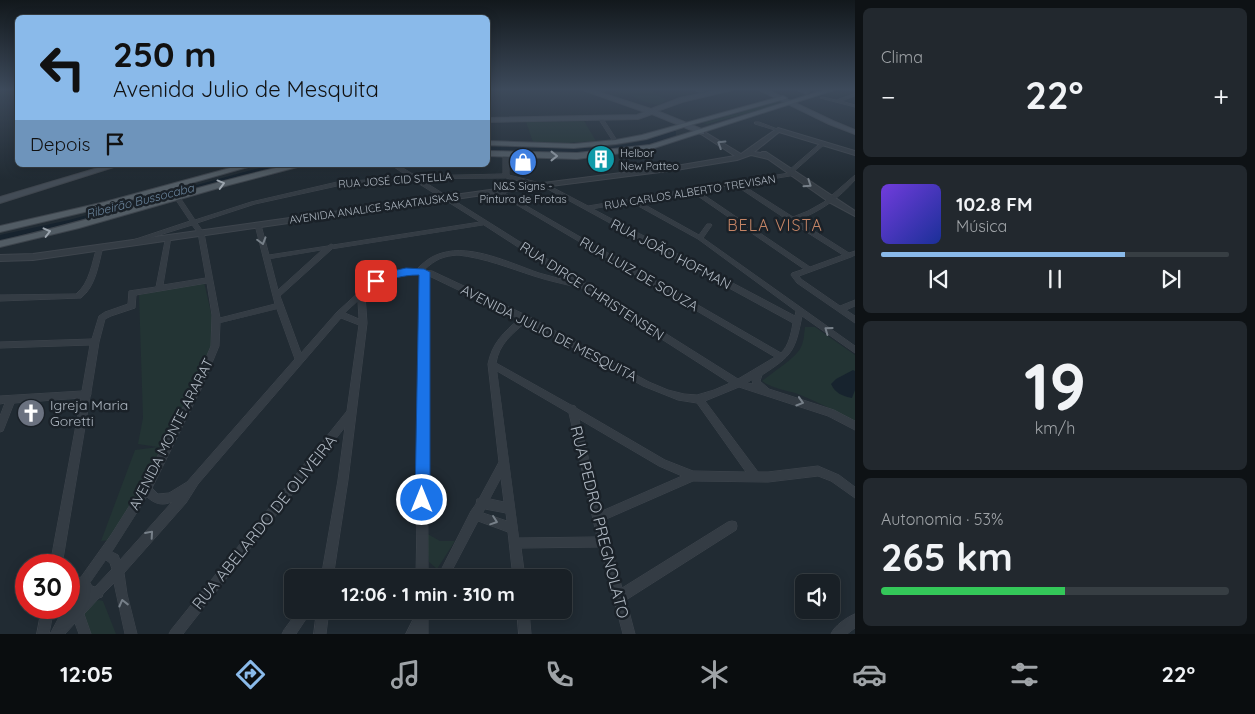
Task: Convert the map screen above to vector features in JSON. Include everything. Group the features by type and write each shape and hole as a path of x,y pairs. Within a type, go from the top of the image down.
{"main road":[{"path":"490,120 511,120"},
{"path":"668,120 698,130"},
{"path":"661,132 702,120"},
{"path":"708,120 697,124 706,127 732,122"},
{"path":"490,154 593,155 651,147 698,130 740,120"},
{"path":"819,120 855,132"},
{"path":"490,143 566,146 616,142 670,130 680,132 674,139"},
{"path":"0,200 109,167"},
{"path":"0,229 97,207 244,167"},
{"path":"0,244 293,167"}],"street":[{"path":"601,120 616,142"},
{"path":"757,123 855,152"},
{"path":"698,130 744,155"},
{"name":"AVENIDA ANALICE SAKATAUSKAS","path":"744,155 778,130"},
{"path":"792,173 824,143"},
{"path":"756,147 768,157 855,214"},
{"name":"AVENIDA ANALICE SAKATAUSKAS","path":"0,258 33,256 676,168 756,153 768,157"},
{"path":"506,154 506,176"},
{"name":"RUA DIRCE CHRISTENSEN","path":"397,167 737,383 831,413 855,426"},
{"name":"RUA CARLOS ALBERTO TREVISAN","path":"586,208 738,185 792,173"},
{"name":"RUA JOSÉ CID STELLA","path":"132,242 263,200 324,186 414,178 506,176 546,186"},
{"path":"791,220 822,207 832,200 855,177"},
{"path":"738,185 791,220 852,255"},
{"name":"RUA JOÃO HOFMAN","path":"546,186 797,321"},
{"name":"RUA LUIZ DE SOUZA","path":"497,191 781,357"},
{"path":"694,191 808,269"},
{"name":"AVENIDA MONTE ARARAT","path":"80,590 146,489 212,355 217,321 201,233 177,197"},
{"path":"633,201 700,238 855,350"},
{"path":"267,257 486,223"},
{"path":"258,225 279,306 300,361"},
{"path":"700,238 709,225"},
{"path":"159,288 168,237"},
{"path":"276,296 331,246"},
{"path":"0,298 78,296 84,291 90,280 100,247"},
{"path":"422,569 422,272 428,262 458,253 486,257 589,289"},
{"path":"852,255 795,273 795,278 855,320"},
{"path":"536,274 547,272 552,265"},
{"name":"AVENIDA JULIO DE MESQUITA","path":"80,603 98,593 182,499 194,481 340,314 361,293 376,281 388,275 422,272 447,280 525,318 662,391 688,399 699,399 714,395 758,372 781,357 792,344 800,311"},
{"path":"58,554 95,342 101,320 104,316 132,306 132,293 210,280"},
{"path":"328,569 353,411 363,323 361,293"},
{"path":"840,309 855,303"},
{"path":"217,321 279,306"},
{"path":"340,314 363,323"},
{"path":"518,569 492,364 494,350 498,343 525,318"},
{"path":"0,346 95,342"},
{"path":"492,364 662,463 693,476 756,477 818,471 835,478 855,493"},
{"path":"758,372 756,382 771,394"},
{"path":"0,400 87,394"},
{"path":"0,428 11,399"},
{"path":"699,399 756,477"},
{"name":"RUA PEDRO PREGNOLATO","path":"572,409 604,542 629,634"},
{"name":"RUA ABELARDO DE OLIVEIRA","path":"175,634 353,411"},
{"path":"447,569 474,515 504,463"},
{"path":"599,517 693,476"},
{"name":"AVENIDA JULIO DE MESQUITA","path":"146,489 154,498 164,499 176,495 194,481"},
{"path":"481,503 509,508"},
{"path":"474,515 512,528"},
{"path":"619,598 732,526"},
{"path":"515,543 604,542"},
{"path":"104,553 114,559 118,570 121,594 131,634"},
{"path":"84,582 88,591 98,593"},
{"path":"43,634 46,619"},
{"path":"56,634 65,619"},
{"path":"78,619 85,634"},
{"path":"288,634 299,619"},
{"path":"320,634 322,619"},
{"path":"412,634 420,619"},
{"path":"422,634 423,619"},
{"path":"523,619 525,634"},
{"path":"837,634 855,620"}],"shaded area":[{"path":"715,120 724,120 707,124 703,123"},
{"path":"584,121 596,141 568,143 533,142 526,122"},
{"path":"204,282 212,317 211,349 163,447 111,540 101,541 135,450 158,447 138,444 143,418 139,295"},
{"path":"805,327 815,327 855,355 855,422 813,400 775,388 762,381 799,351 803,342"},
{"path":"426,533 440,541 455,541 437,569 429,562"},
{"path":"99,600 103,601 116,634 88,634 82,616 91,603"}],"water":[{"path":"853,370 855,371 855,390 852,398 839,394 831,384 836,379"}],"waterway":[{"name":"Ribeirão Bussocaba","path":"490,149 582,152 606,150 651,142 673,133"},
{"name":"Ribeirão Bussocaba","path":"0,238 71,223 273,167"}],"place":[{"name":"Helbor New Patteo","path":"601,159"},
{"name":"N&S Signs - Pintura de Frotas","path":"523,162"},
{"name":"Igreja Maria Goretti","path":"31,413"}],"district":[{"name":"BELA VISTA","path":"775,225"}],"route":[{"path":"376,281 388,275 424,272 422,500"}]}
